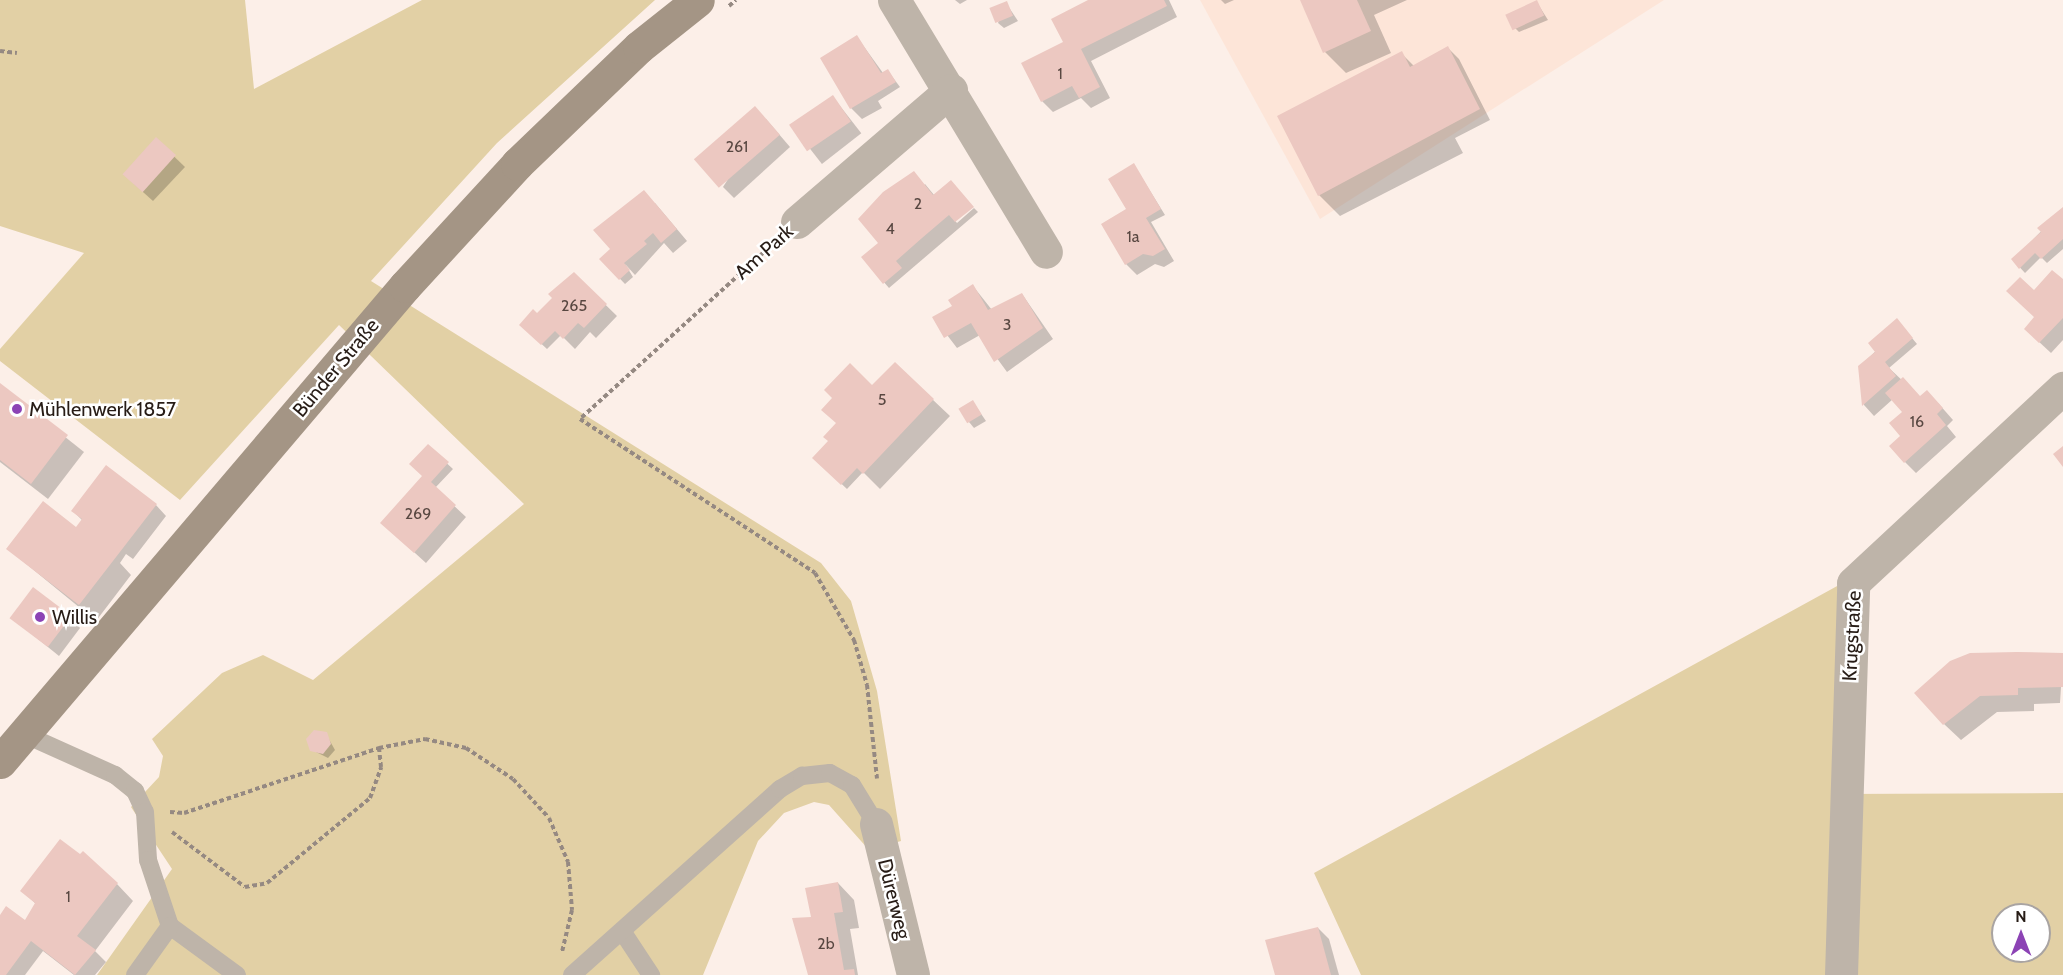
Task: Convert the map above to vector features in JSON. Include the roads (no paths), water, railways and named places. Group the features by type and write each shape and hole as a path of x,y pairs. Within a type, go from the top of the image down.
{"main road":[{"name":"Bünder Straße","path":"0,762 26,735 413,277 517,164 639,47 698,0"}],"street":[{"path":"894,0 951,90 1046,252"},
{"name":"Am Park","path":"797,222 951,90"},
{"name":"Krugstraße","path":"1841,975 1853,583 2063,388"},
{"name":"Dürerweg","path":"876,824 913,975"}],"lane":[{"path":"26,735 115,775 135,791 145,812 148,860 170,926 237,975"},
{"path":"568,967 622,931 780,789 802,776 830,773 852,785 876,824"},
{"path":"135,975 170,926"},
{"path":"622,931 651,975"}],"place":[{"name":"Mühlenwerk 1857","path":"17,409"},
{"name":"Willis","path":"40,617"}]}
